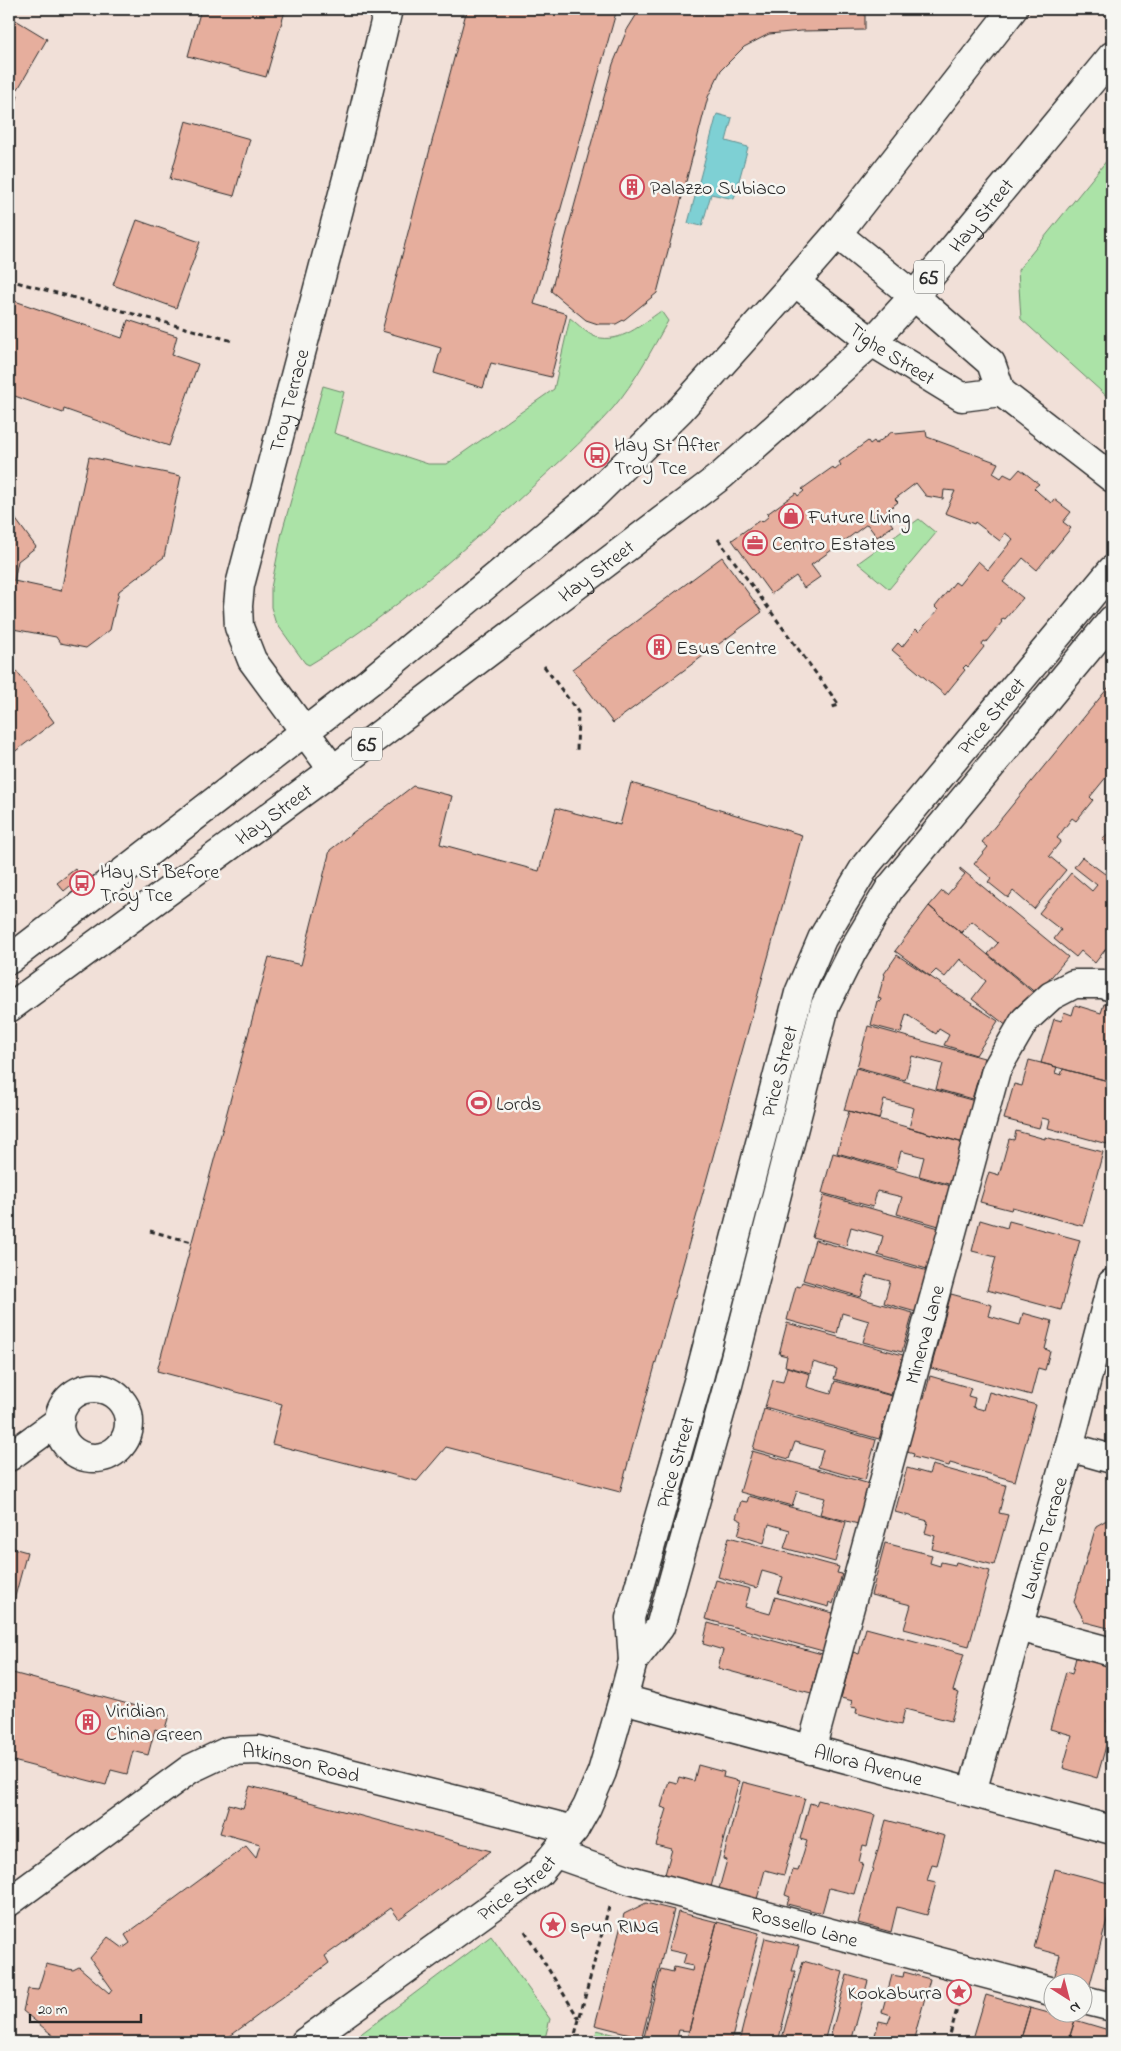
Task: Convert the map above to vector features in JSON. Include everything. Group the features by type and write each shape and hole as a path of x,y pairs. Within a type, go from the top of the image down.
{"street":[{"name":"Troy Terrace","path":"332,770 252,660 239,627 238,606 240,585 356,144 388,9"},
{"name":"65","path":"11,955 304,733 376,676 593,496 681,409 837,234 1013,9"},
{"name":"Hay Street","path":"9,1008 332,770 722,475 872,342 914,296 1112,56"},
{"path":"837,234 914,296 991,363 1001,392 1112,478"},
{"name":"Tighe Street","path":"795,282 872,342 962,397 1001,392"},
{"name":"Price Street","path":"305,2042 538,1873 556,1854 588,1808 602,1772 633,1661 630,1618 699,1378 799,993 822,939 866,865 1112,570"},
{"name":"Price Street","path":"633,1661 660,1627 728,1385 825,1006 852,952 890,888 1112,620"},
{"name":"Minerva Lane","path":"811,1750 996,1070 1025,1020 1051,996 1074,984 1103,984 1112,987"},
{"name":"Laurino Terrace","path":"972,1792 1069,1447 1112,1283"},
{"path":"9,1457 60,1420"},
{"path":"1069,1447 1112,1459"},
{"path":"1019,1627 1112,1652"},
{"name":"Allora Avenue","path":"623,1699 1112,1830"},
{"name":"Atkinson Road","path":"9,1902 190,1769 228,1752 259,1750 574,1830"},
{"name":"Rossello Lane","path":"556,1854 630,1880 1044,1989"},
{"path":"1094,2002 1112,2007"}],"path":[{"path":"9,280 232,340"},
{"path":"718,539 839,705 832,707"},
{"path":"544,666 578,712 577,752"},
{"path":"150,1231 192,1242"},
{"path":"573,2042 610,1904"},
{"path":"525,1931 579,2019"},
{"path":"948,2042 960,1998"}],"green space":[{"path":"1112,154 1112,401 1021,319 1018,270"},
{"path":"661,311 668,321 649,355 621,398 590,433 491,525 390,610 337,648 309,665 305,663 275,621 271,607 271,588 282,532 323,386 344,392 334,433 428,464 447,464 554,389 570,318 593,336 614,338 631,332"},
{"path":"919,519 936,533 889,589 858,563"},
{"path":"491,1936 550,2019 544,2042 350,2042"},
{"path":"597,2030 644,2042 594,2042"}],"water":[{"path":"717,114 732,118 726,141 748,147 734,199 711,194 702,226 688,223"}],"building":[{"path":"201,9 278,9 285,11 266,77 188,56"},
{"path":"467,9 617,9 534,304 567,314 551,377 491,363 483,388 434,373 441,348 382,331"},
{"name":"Palazzo Subiaco","path":"640,9 865,9 865,30 801,31 769,34 744,47 721,70 708,97 657,293 616,324 598,324 586,320 551,291 613,64 627,30"},
{"path":"9,16 47,39 18,89 9,83"},
{"path":"9,93 18,96 9,125"},
{"path":"186,121 250,139 234,196 170,179"},
{"path":"137,220 200,242 176,308 113,285"},
{"path":"9,299 122,338 128,320 177,336 172,355 198,364 169,446 64,409 63,413 9,394"},
{"path":"893,431 895,434 926,431 927,437 998,463 993,473 1001,478 1004,474 1012,478 1020,469 1039,484 1034,488 1039,493 1051,503 1054,499 1071,512 1063,522 1071,528 1037,570 1023,558 1003,582 1023,598 1005,619 1003,618 986,642 984,641 982,644 984,647 968,667 966,665 963,668 965,670 945,695 892,650 898,643 902,647 916,629 919,632 938,610 935,607 955,582 959,585 978,561 988,570 1013,539 1005,533 1000,541 975,522 974,524 945,513 955,491 944,490 943,499 926,496 916,483 895,499 898,502 884,513 893,526 877,537 867,524 843,542 840,539 833,544 836,547 811,565 820,577 804,588 796,576 771,594 732,540 760,520 762,522 769,516 767,514 796,493 798,496 804,491 802,489 833,467 835,470 841,465 839,462 868,441 870,444 874,441 876,444"},
{"path":"89,457 181,476 164,557 119,591 110,630 86,648 60,643 56,637 13,629 9,623 9,510 36,547 18,561 14,581 61,591"},
{"name":"Esus Centre","path":"722,557 762,612 613,723 572,669"},
{"path":"9,661 54,722 9,756"},
{"path":"1112,683 1112,770 1090,797 1093,800 1076,821 1072,818 1057,838 1061,841 1049,856 1066,870 1034,909 1013,891 1008,898 988,882 991,878 974,864 988,847 982,842"},
{"name":"Lords","path":"631,783 802,835 620,1492 446,1447 417,1481 272,1444 282,1404 157,1371 269,957 301,965 330,850 413,786 452,796 440,844 539,871 556,808 620,825"},
{"path":"1112,831 1112,849 1102,840"},
{"path":"1082,857 1105,874 1112,865 1112,949 1108,946 1095,963 1081,951 1076,957 1054,939 1061,930 1039,913 1071,873 1092,891 1097,885 1074,867"},
{"path":"960,868 1068,957 1037,994 988,954 998,943 972,921 961,933 929,906 942,891 947,895 965,874"},
{"path":"75,869 81,877 64,891 57,883"},
{"path":"929,906 1035,994 1007,1026 972,999 986,981 960,959 945,977 936,970 930,976 895,951"},
{"path":"897,955 998,1021 976,1055 944,1045 949,1035 939,1029 936,1034 906,1014 901,1033 871,1025 877,1001 880,1002 881,999 878,998 884,974"},
{"path":"1104,1004 1112,1006 1112,1082 1041,1063 1054,1019 1062,1021 1064,1012 1072,1015 1075,1005 1101,1013"},
{"path":"868,1026 984,1058 972,1099 936,1089 943,1064 912,1056 905,1080 857,1067"},
{"path":"1029,1060 1057,1067 1055,1073 1061,1075 1063,1069 1112,1082 1112,1124 1107,1144 1048,1128 1050,1120 1042,1118 1039,1128 1004,1119 1014,1084 1022,1086"},
{"path":"856,1068 975,1101 963,1143 909,1128 914,1108 884,1100 879,1119 844,1110"},
{"path":"849,1111 964,1143 952,1185 919,1176 924,1157 901,1151 896,1169 837,1153"},
{"path":"1016,1131 1103,1152 1083,1226 1012,1207 1011,1210 980,1202 989,1172 999,1175 1009,1139 1014,1140"},
{"path":"833,1153 951,1186 939,1226 897,1214 902,1197 877,1191 873,1207 822,1193"},
{"path":"824,1195 939,1228 927,1269 878,1255 883,1236 851,1227 846,1246 812,1237"},
{"path":"980,1220 1007,1228 1009,1221 1080,1240 1061,1310 987,1290 996,1257 972,1251"},
{"path":"815,1240 928,1271 916,1312 884,1303 890,1281 867,1275 861,1297 803,1280"},
{"path":"802,1282 913,1313 902,1352 863,1342 869,1321 842,1313 837,1334 787,1320 796,1286 800,1287"},
{"path":"951,1294 992,1305 989,1316 1020,1325 1023,1313 1052,1321 1045,1349 1050,1351 1045,1370 1038,1368 1031,1395 931,1368"},
{"path":"787,1323 903,1355 891,1395 834,1379 837,1369 813,1362 811,1373 785,1366 787,1356 779,1354"},
{"path":"787,1367 810,1374 807,1387 831,1394 835,1381 892,1396 879,1439 765,1407 773,1380 783,1382"},
{"path":"930,1376 971,1388 968,1396 975,1398 973,1407 984,1410 989,1392 1036,1405 1015,1481 950,1463 949,1466 913,1457 914,1454 907,1452 920,1397 924,1398"},
{"path":"764,1409 876,1440 865,1480 818,1467 823,1450 795,1442 789,1459 753,1449"},
{"path":"752,1451 870,1484 858,1524 820,1514 825,1498 797,1491 792,1506 740,1492"},
{"path":"932,1465 1006,1485 999,1513 1008,1515 994,1565 932,1549 935,1536 925,1533 928,1521 895,1512 907,1468 929,1474"},
{"path":"749,1496 846,1522 835,1562 784,1548 790,1530 769,1524 764,1543 738,1535 742,1521 736,1518 741,1501 747,1502"},
{"path":"1112,1517 1112,1629 1085,1622 1074,1602 1096,1526"},
{"path":"729,1537 839,1567 837,1573 842,1574 833,1604 830,1602 829,1607 778,1593 783,1577 762,1571 757,1588 718,1577"},
{"path":"885,1543 932,1555 930,1563 940,1566 941,1562 955,1565 956,1562 990,1571 969,1646 904,1629 911,1605 871,1595"},
{"path":"9,1547 27,1552 9,1619"},
{"path":"716,1580 750,1589 745,1607 770,1614 775,1597 833,1613 823,1651 705,1619"},
{"path":"708,1623 822,1654 811,1693 718,1668 723,1650 703,1644"},
{"path":"866,1628 964,1654 953,1691 959,1693 951,1721 905,1709 901,1725 856,1713 857,1708 851,1707 853,1701 841,1698 853,1652 859,1654"},
{"path":"1077,1653 1112,1662 1112,1705 1107,1722 1112,1723 1112,1748 1106,1746 1097,1778 1063,1768 1072,1735 1050,1729 1066,1672 1072,1674"},
{"name":"Viridian China Green","path":"9,1672 169,1715 164,1732 155,1729 148,1755 133,1751 127,1774 111,1770 106,1785 9,1760"},
{"path":"698,1765 724,1772 723,1777 739,1781 711,1887 707,1885 706,1888 664,1878 672,1849 656,1845 667,1809 661,1807 669,1781 677,1783 679,1777 694,1781"},
{"path":"743,1782 805,1798 784,1875 765,1870 757,1899 719,1889 727,1860 723,1859"},
{"path":"250,1786 491,1851 399,1919 391,1908 325,1956 329,1963 222,2042 61,2042 23,2011 28,1989 38,1990 46,1964 73,1970 79,1967 109,1993 112,1989 90,1958 108,1937 123,1948 130,1943 125,1935 246,1846 256,1858 260,1844 220,1833 229,1804 243,1808"},
{"path":"818,1800 875,1815 867,1846 863,1845 859,1862 863,1863 854,1894 829,1888 822,1913 787,1904 790,1897 785,1895 792,1870 798,1871 807,1841 800,1839 810,1803 816,1805"},
{"path":"886,1820 945,1836 937,1865 932,1864 927,1881 936,1883 927,1915 897,1907 891,1932 858,1923"},
{"path":"1055,1869 1112,1884 1112,1901 1093,1974 1055,1974 1060,1955 1034,1948"},
{"path":"646,1903 674,1910 642,2037 595,2025 624,1914"},
{"path":"678,1912 717,1922 689,2031 679,2030 676,2042 664,2042 644,2037 661,1969 673,1972 674,1967 692,1971 693,1966 683,1964 686,1954 668,1950"},
{"path":"717,1922 759,1933 731,2042 686,2042"},
{"path":"765,1938 799,1946 792,1971 796,1971 778,2042 739,2042"},
{"path":"803,1961 843,1972 824,2042 781,2042"},
{"path":"1112,1967 1112,1989 1106,1988"},
{"path":"904,1972 930,1979 913,2042 873,2042 879,2021 888,2023 891,2015 882,2012 892,1975 903,1977"},
{"path":"847,1975 868,1981 851,2042 829,2042"},
{"path":"986,1995 1030,2008 1020,2042 972,2042"},
{"path":"1030,2008 1044,2012 1044,2024 1074,2024 1068,2042 1020,2042"},
{"path":"1074,2024 1088,2024 1112,2031 1112,2042 1068,2042"}],"place":[{"name":"Palazzo Subiaco","path":"632,187"},
{"name":"Hay St After Troy Tce","path":"597,455"},
{"name":"Future Living","path":"791,516"},
{"name":"Centro Estates","path":"755,543"},
{"name":"Esus Centre","path":"659,647"},
{"name":"Hay St Before Troy Tce","path":"82,883"},
{"name":"Lords","path":"479,1103"},
{"name":"Viridian China Green","path":"88,1722"},
{"name":"spun RING","path":"553,1925"},
{"name":"Kookaburra","path":"959,1992"}]}
